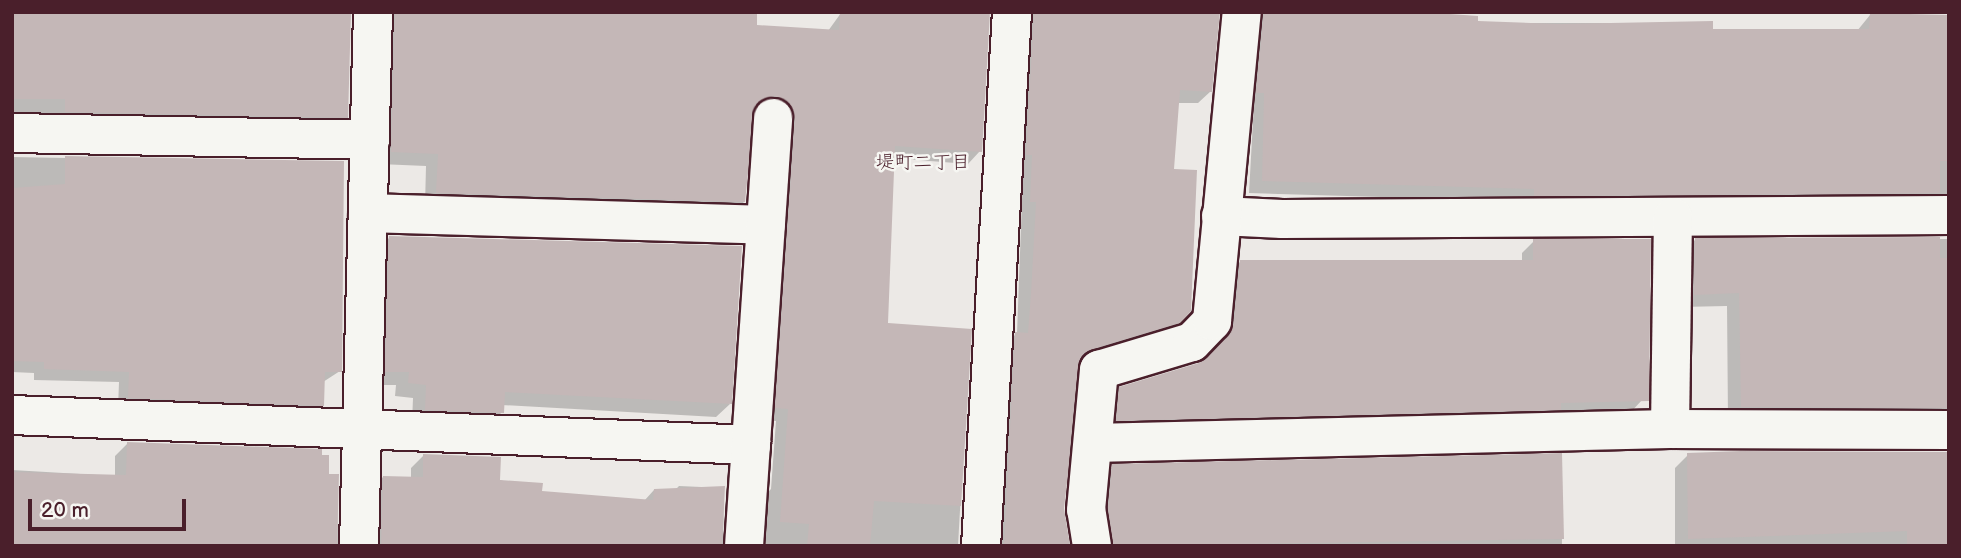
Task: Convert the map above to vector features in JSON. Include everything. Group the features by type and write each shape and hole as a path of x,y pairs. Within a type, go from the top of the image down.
{"street":[{"path":"359,546 373,12"},
{"path":"981,546 1012,12"},
{"path":"1092,546 1086,510 1099,370 1192,342 1212,321 1242,12"},
{"path":"744,546 773,118"},
{"path":"12,133 370,140"},
{"path":"368,213 766,225"},
{"path":"1221,216 1949,215"},
{"path":"1670,429 1673,217"},
{"path":"12,415 751,445"},
{"path":"1093,443 1670,429 1949,430"}],"building":[{"path":"12,12 351,12 348,118 65,112 65,99 12,99"},
{"path":"395,12 757,12 757,25 839,30 840,12 990,12 982,152 895,146 888,323 972,329 961,506 874,501 870,546 807,546 809,524 780,522 788,409 775,408 795,119 786,100 774,96 755,106 745,202 436,193 438,154 391,152"},
{"path":"1034,12 1220,12 1212,92 1180,90 1174,169 1197,170 1191,311 1180,323 1093,349 1082,357 1064,508 1070,546 1004,546 1015,332 1028,333 1031,294 1036,202 1030,202 1032,155 1026,155"},
{"path":"1264,12 1422,12 1478,16 1478,21 1559,24 1713,21 1713,29 1869,29 1870,13 1949,15 1949,161 1940,161 1940,193 1534,196 1534,189 1262,181 1264,93 1256,93"},
{"path":"65,156 344,161 342,372 325,372 324,406 128,398 129,372 44,369 44,362 12,361 12,188 65,184"},
{"path":"389,236 742,246 732,404 505,392 504,413 425,410 426,385 408,383 409,372 385,372"},
{"path":"1940,237 1940,258 1949,258 1949,408 1741,407 1739,293 1694,295 1695,238"},
{"path":"1533,239 1651,239 1649,401 1561,403 1561,410 1116,421 1119,387 1199,363 1228,336 1234,323 1240,260 1533,260"},
{"path":"127,442 322,449 322,455 329,455 329,474 339,474 337,546 12,546 12,472 126,475"},
{"path":"1949,452 1949,546 1907,546 1907,531 1688,539 1687,453"},
{"path":"1562,453 1564,539 1113,546 1108,509 1112,464"},
{"path":"423,454 501,457 500,480 543,483 542,491 653,500 654,489 725,486 722,546 381,546 383,476 423,477"}],"district":[{"name":"堤町二丁目","path":"923,163"}]}
